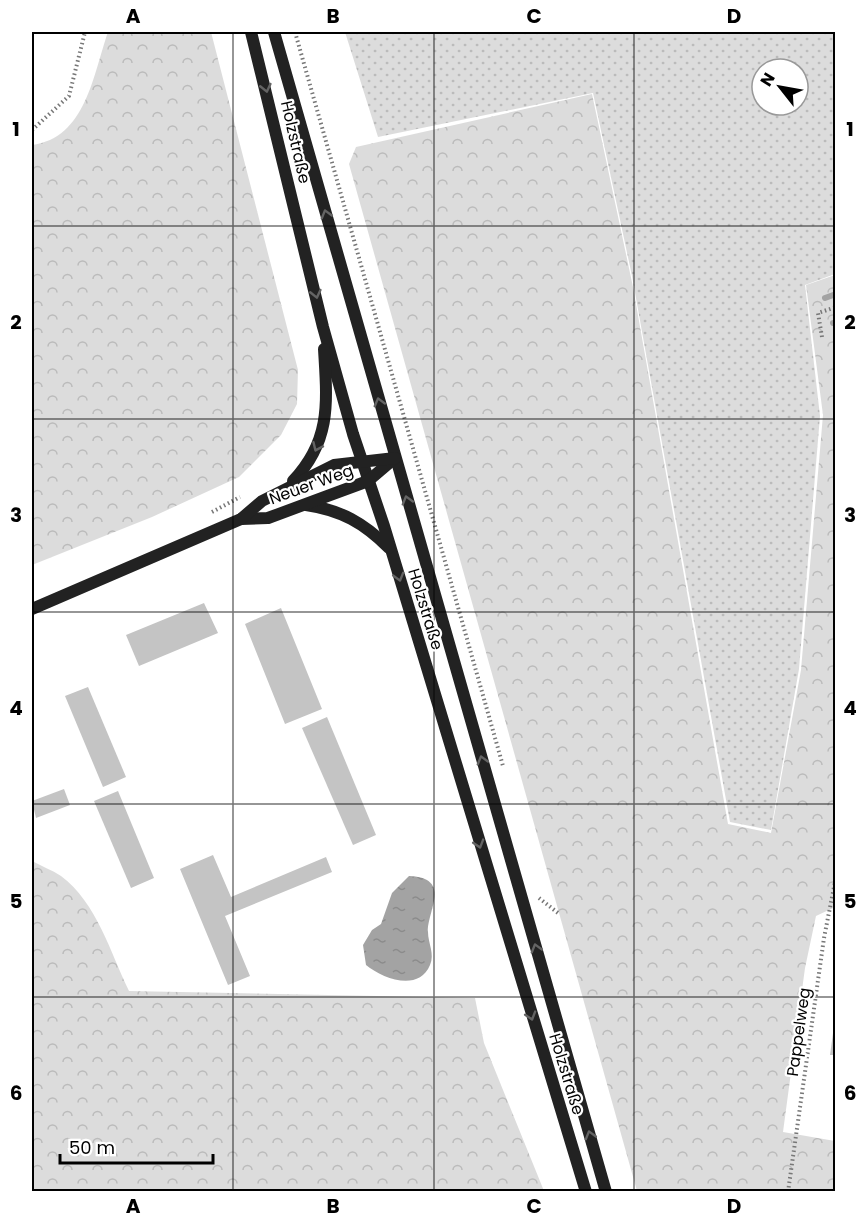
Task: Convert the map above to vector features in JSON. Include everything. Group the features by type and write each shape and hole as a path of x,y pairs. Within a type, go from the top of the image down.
{"main road":[{"name":"Holzstraße","path":"251,32 323,327 586,1191"},
{"name":"Holzstraße","path":"274,32 394,458 606,1191"},
{"path":"285,489 305,469 323,434 326,397 323,327"},
{"name":"Neuer Weg","path":"32,609 241,519 262,501 334,465 394,458"},
{"name":"Neuer Weg","path":"241,519 268,518 368,481 394,458"},
{"path":"304,505 326,508 360,522 392,551"}],"path":[{"path":"32,130 69,96 84,32"},
{"path":"295,32 505,772"},
{"path":"822,337 818,313 836,307"},
{"path":"385,426 405,420"},
{"path":"205,516 242,496"},
{"name":"Pappelweg","path":"788,1191 824,938 836,877"},
{"path":"536,887 542,909"},
{"path":"539,898 558,913"}],"green space":[{"path":"108,32 211,32 298,370 297,404 281,435 239,477 152,517 32,565 32,145 50,140 65,130 76,118 92,85"},
{"path":"345,32 835,32 835,274 805,285 820,416 799,669 771,830 730,822 632,276 593,93 378,137"},
{"path":"592,94 633,287 728,824 771,833 801,670 823,415 806,285 835,275 835,907 816,916 805,968 783,1132 835,1141 835,1191 637,1191 349,164 356,147"},
{"path":"32,861 61,876 84,900 101,929 129,991 475,998 484,1043 544,1191 32,1191"}],"water":[{"path":"409,876 422,878 430,883 435,897 428,932 432,957 430,965 425,973 409,981 382,975 366,965 363,945 372,930 381,924 392,893"}],"building":[{"path":"204,603 218,633 139,666 126,635"},
{"path":"281,608 322,709 285,724 245,624"},
{"path":"88,687 126,777 103,787 65,696"},
{"path":"327,717 376,835 353,845 302,728"},
{"path":"64,789 70,805 36,818 32,801"},
{"path":"118,791 154,878 131,888 94,801"},
{"path":"213,855 231,897 326,857 332,872 225,916 250,976 228,985 180,869"},
{"path":"834,1026 836,1026 836,1055 830,1055"}],"waterway":[{"path":"825,298 836,294"}]}
